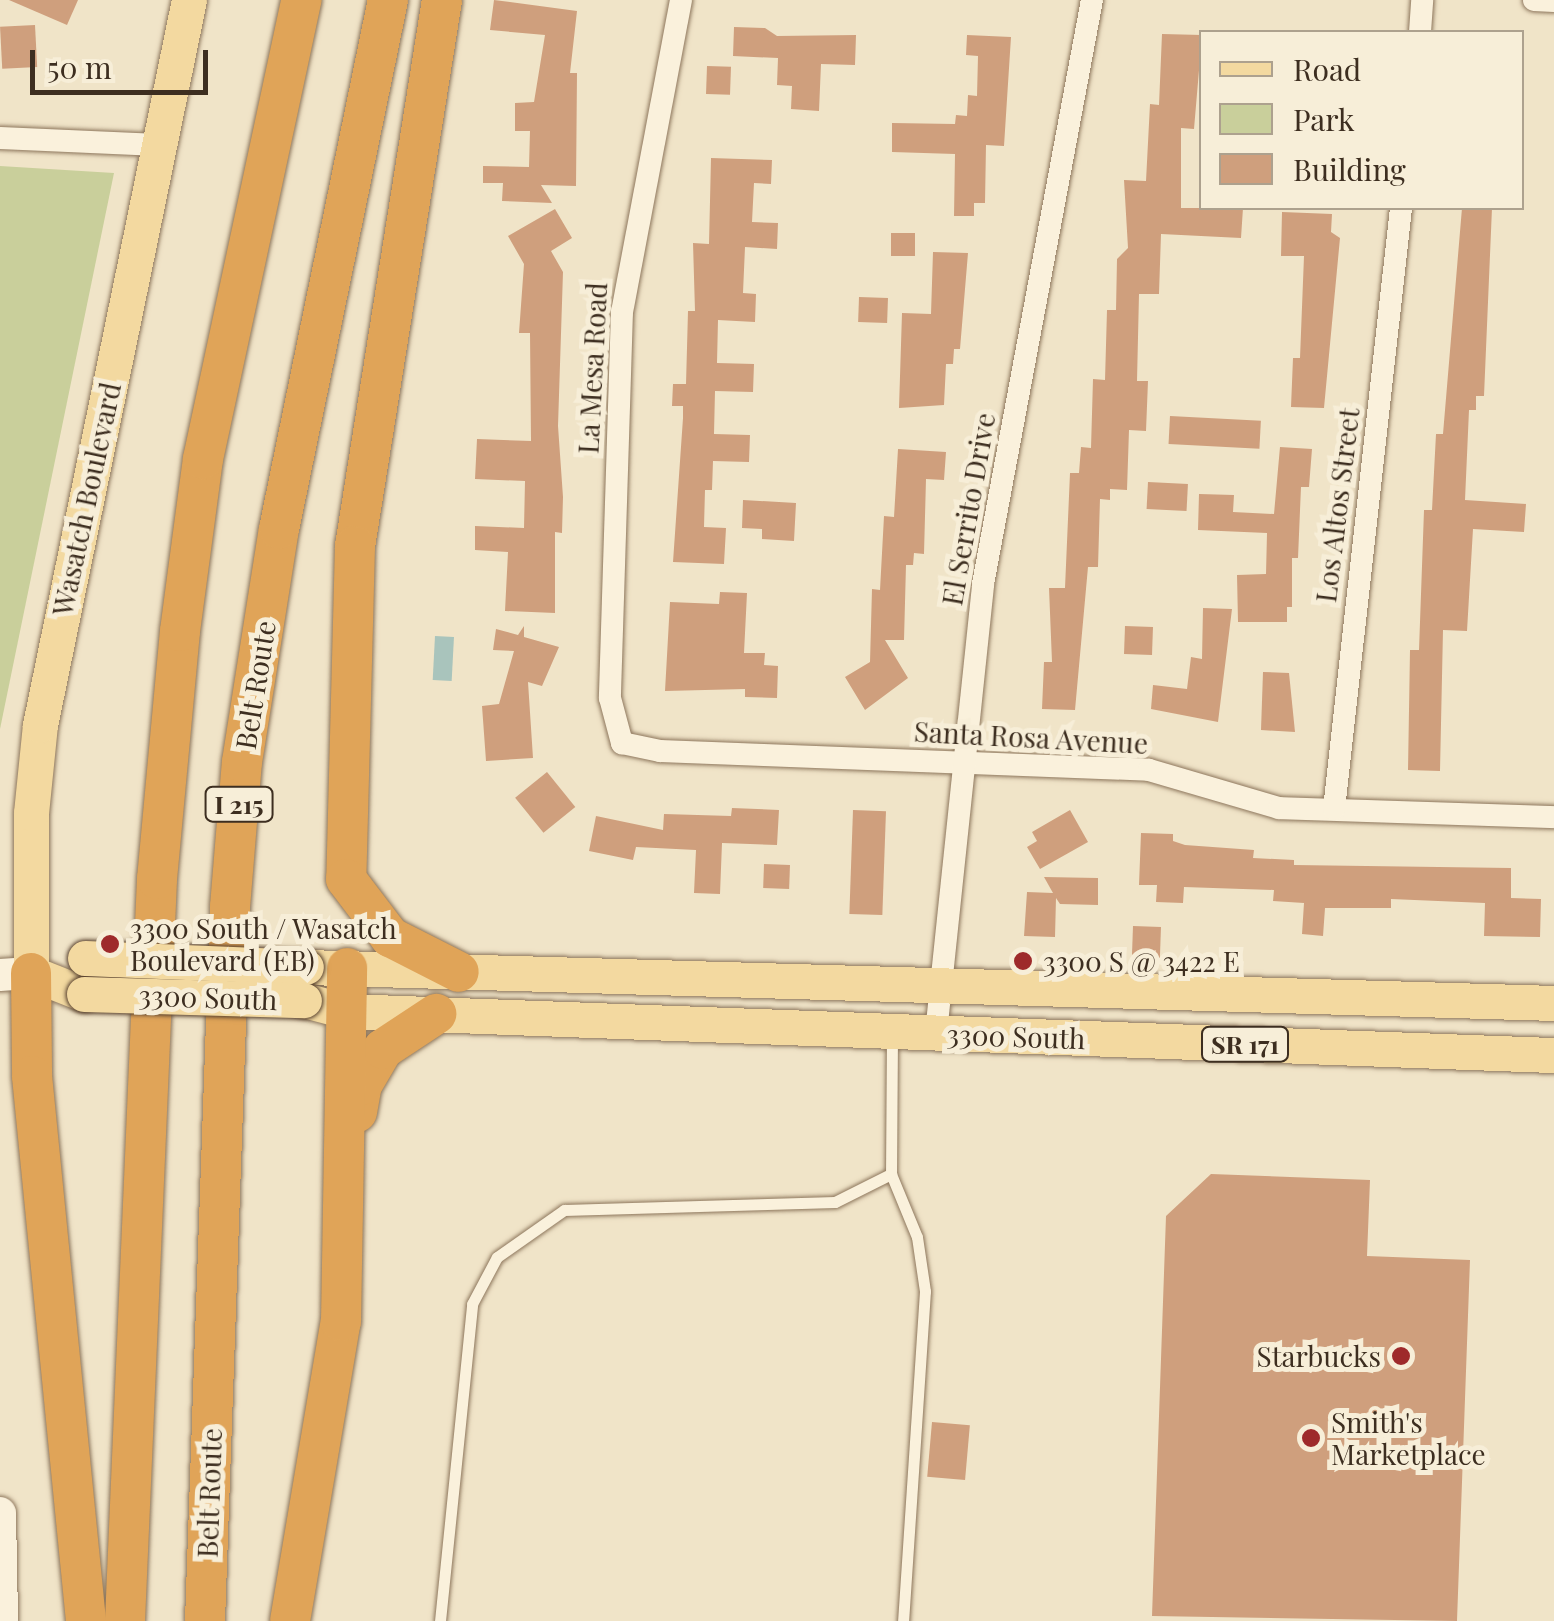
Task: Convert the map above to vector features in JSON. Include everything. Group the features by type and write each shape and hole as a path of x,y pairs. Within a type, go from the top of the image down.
{"highway":[{"name":"I 215","path":"125,1621 156,879 180,631 203,459 301,0"},
{"name":"Belt Route","path":"205,1621 230,907 242,762 279,528 388,0"},
{"path":"442,0 356,546 346,879 390,937 460,972"},
{"path":"290,1621 342,1321 349,1160 347,968"},
{"path":"15,974 16,1043 86,1621"},
{"path":"349,1160 362,1085 383,1048 436,1014"}],"main road":[{"name":"Wasatch Boulevard","path":"15,974 40,725 189,0"},
{"name":"3300 South","path":"15,974 84,958 305,983 346,1011 1554,1055"},
{"name":"3300 South","path":"15,974 84,994 305,983 347,968 942,981 1554,1002"}],"street":[{"name":"La Mesa Road","path":"622,742 610,698 622,311 681,0"},
{"name":"El Serrito Drive","path":"936,1032 986,569 1092,0"},
{"path":"1420,30 1422,0"},
{"path":"1534,0 1554,1"},
{"path":"0,138 158,146"},
{"name":"Los Altos Street","path":"1334,809 1401,210"},
{"name":"Santa Rosa Avenue","path":"622,742 646,750 1149,770 1247,802 1334,809 1554,816"},
{"path":"0,1513 2,1621"}],"lane":[{"path":"892,1031 891,1174 917,1238 925,1292 902,1621"},
{"path":"440,1621 472,1304 497,1257 564,1210 835,1202 891,1174"}],"green space":[{"path":"0,166 114,173 0,729"}],"water":[{"path":"435,636 454,637 452,681 433,680"}],"building":[{"path":"9,0 78,0 67,25"},
{"path":"494,0 577,11 570,73 577,73 576,186 541,185 552,203 502,201 503,183 483,183 483,166 529,167 530,131 515,131 515,103 534,102 545,35 490,30"},
{"path":"35,25 37,67 2,69 0,27"},
{"path":"734,27 765,28 777,36 856,35 855,65 821,64 819,111 791,109 792,86 777,85 778,58 733,56"},
{"path":"1162,34 1199,35 1194,129 1181,128 1181,208 1243,210 1241,238 1161,234 1159,294 1139,294 1137,381 1148,381 1146,431 1129,430 1127,490 1110,489 1110,500 1100,499 1098,567 1088,567 1075,710 1042,709 1044,662 1052,662 1049,588 1065,588 1070,473 1079,473 1081,447 1091,448 1093,379 1105,380 1107,310 1116,310 1117,259 1128,248 1124,180 1146,181 1150,104 1159,105"},
{"path":"967,35 1011,37 1004,146 986,145 985,203 974,203 974,216 954,216 955,154 892,152 892,123 955,124 956,115 967,116 968,95 977,96 978,56 966,55"},
{"path":"707,66 731,67 730,95 706,94"},
{"path":"711,158 772,160 771,184 754,183 752,222 778,223 777,249 745,247 743,293 756,294 755,322 718,320 717,363 754,364 753,392 715,391 714,434 750,435 749,462 713,461 712,490 705,490 704,527 726,528 724,564 673,562 683,406 672,406 673,384 686,384 688,311 695,311 693,243 709,244"},
{"path":"555,209 572,238 551,251 563,272 558,426 563,497 562,533 555,532 555,613 505,611 508,552 475,550 475,526 524,528 525,481 475,479 477,439 531,441 530,333 519,333 524,264 508,236"},
{"path":"1462,210 1492,210 1484,396 1476,396 1476,410 1469,410 1465,500 1526,504 1524,532 1473,529 1467,631 1443,630 1440,771 1408,770 1410,650 1419,650 1424,510 1432,510 1436,434 1443,434"},
{"path":"1282,212 1332,214 1331,232 1340,238 1324,408 1291,407 1293,358 1300,358 1304,256 1281,256"},
{"path":"891,233 915,233 915,256 891,256"},
{"path":"933,252 968,253 960,349 954,349 953,364 946,364 944,405 899,408 902,313 931,314"},
{"path":"859,297 888,298 887,323 858,322"},
{"path":"1170,416 1261,421 1259,449 1169,444"},
{"path":"1280,447 1312,449 1309,487 1301,487 1298,558 1292,558 1292,607 1287,607 1287,622 1238,622 1237,575 1266,574 1267,533 1198,530 1199,494 1234,495 1233,512 1274,514"},
{"path":"898,449 946,452 944,480 926,479 924,554 914,553 913,565 906,565 904,640 885,640 908,678 865,710 845,677 870,662 872,589 880,590 884,516 894,517"},
{"path":"1148,482 1188,484 1187,511 1147,509"},
{"path":"743,500 796,503 794,541 762,539 762,529 742,528"},
{"path":"720,592 747,593 744,653 765,653 764,665 778,666 777,698 745,697 745,689 665,691 670,602 719,604"},
{"path":"1203,608 1232,609 1218,722 1151,709 1153,685 1187,689 1191,657 1202,659"},
{"path":"524,626 524,637 559,647 542,686 528,682 533,758 486,761 482,706 499,704 514,651 493,650 496,629 518,635"},
{"path":"1125,626 1153,627 1152,655 1124,654"},
{"path":"1263,672 1289,673 1295,732 1261,730"},
{"path":"547,772 575,807 543,833 515,798"},
{"path":"732,808 779,810 777,845 722,843 720,894 694,893 696,850 636,847 633,860 589,851 596,816 663,830 664,814 731,816"},
{"path":"853,810 886,811 882,915 849,914"},
{"path":"1070,810 1088,842 1040,869 1027,847 1037,841 1032,832"},
{"path":"1141,833 1173,834 1173,841 1185,845 1254,850 1253,858 1294,860 1294,865 1511,868 1511,898 1541,899 1540,937 1484,936 1485,903 1391,899 1391,908 1325,908 1323,936 1302,934 1304,903 1273,901 1274,890 1184,887 1183,903 1156,902 1157,885 1139,885"},
{"path":"764,864 790,865 789,889 763,888"},
{"path":"1044,877 1098,878 1098,905 1060,904 1056,898 1055,937 1024,936 1027,892 1053,893"},
{"path":"1133,926 1161,927 1160,958 1132,957"},
{"name":"Smith's Marketplace","path":"1211,1174 1370,1180 1367,1256 1470,1260 1457,1621 1152,1616 1166,1216"},
{"path":"932,1422 970,1425 965,1480 927,1477"}],"place":[{"name":"3300 South / Wasatch Boulevard (EB)","path":"110,944"},
{"name":"3300 S @ 3422 E","path":"1023,961"},
{"name":"Starbucks","path":"1401,1356"},
{"name":"Smith's Marketplace","path":"1311,1438"}]}
